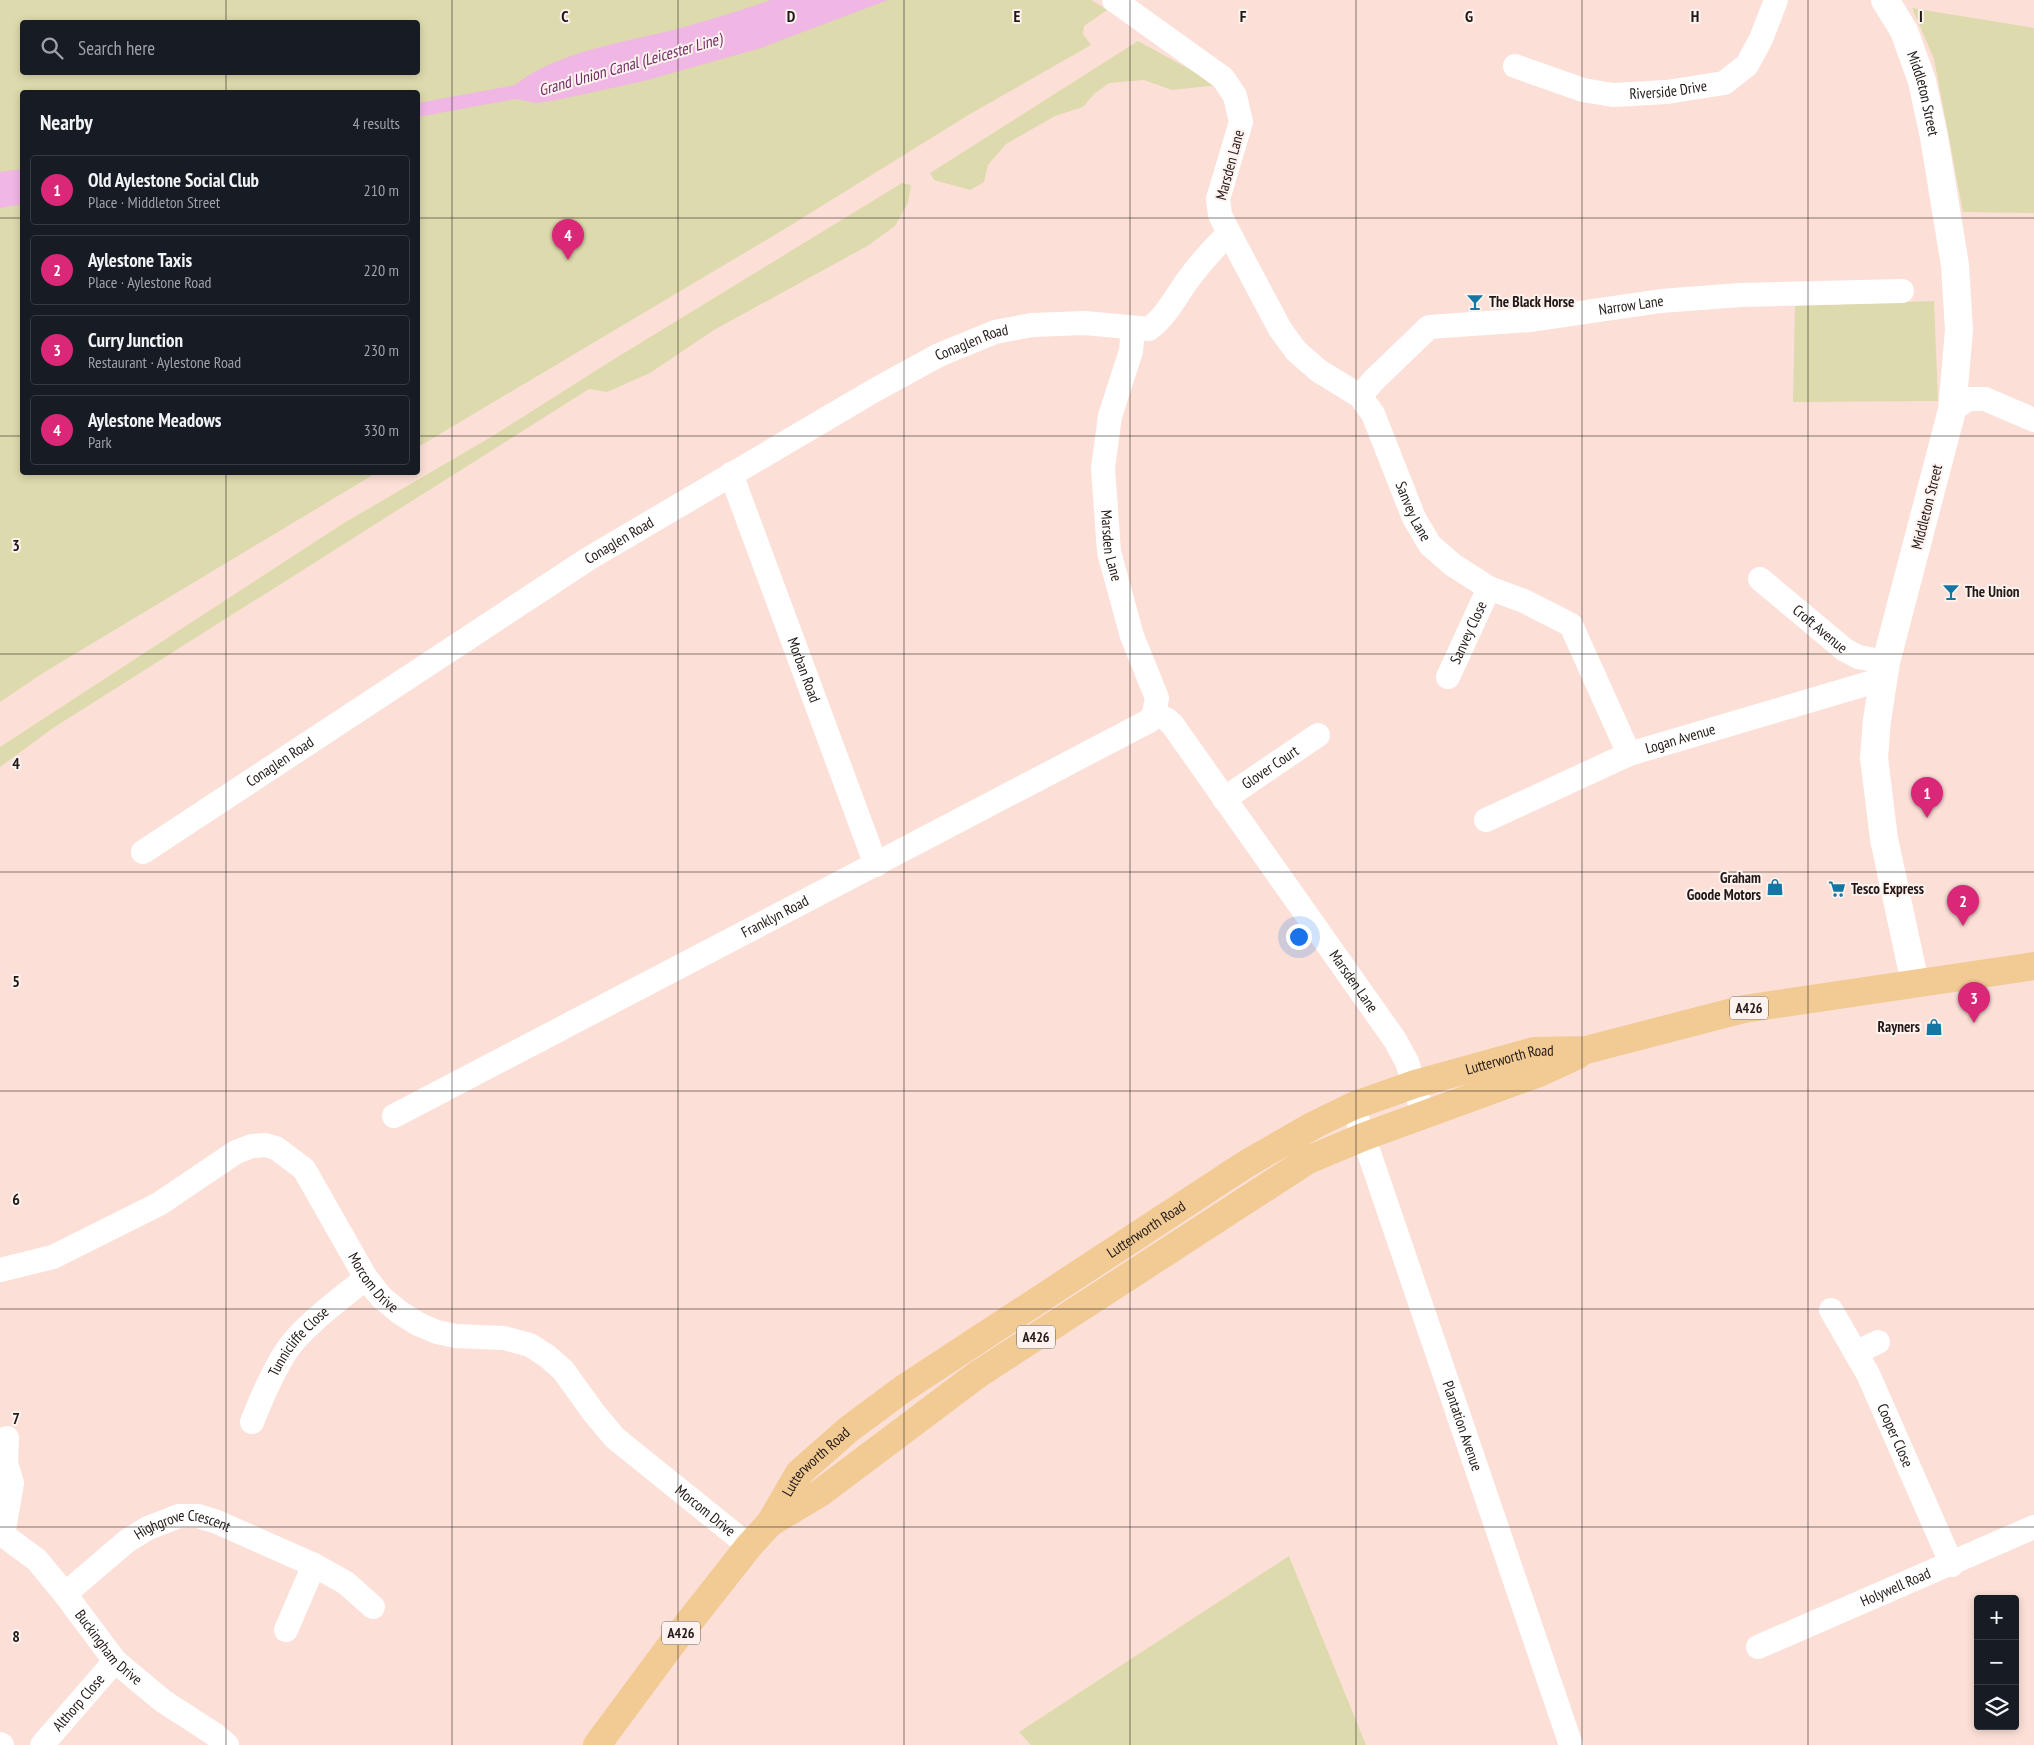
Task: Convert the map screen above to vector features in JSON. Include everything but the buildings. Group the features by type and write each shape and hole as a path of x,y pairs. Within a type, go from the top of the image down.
{"main road":[{"name":"A426","path":"1915,983 2034,966"},
{"name":"Lutterworth Road","path":"597,1745 749,1546 770,1523 799,1473 849,1429 912,1383 1246,1164 1314,1125 1353,1106 1415,1084 1500,1074 1538,1073 1586,1050 1744,1009 1915,983"},
{"name":"Lutterworth Road","path":"770,1523 820,1494 977,1375 1308,1160 1423,1114 1500,1074"},
{"path":"799,1473 820,1494"}],"street":[{"name":"Marsden Lane","path":"1114,0 1223,78 1235,96 1241,122 1218,199 1220,215 1229,233"},
{"name":"Riverside Drive","path":"1515,66 1583,90 1613,95 1667,92 1724,83 1747,65 1761,39 1776,0"},
{"name":"Middleton Street","path":"1885,0 1904,31 1922,81 1934,137 1955,265 1960,330 1952,410 1884,671 1874,758 1884,840 1915,983"},
{"path":"1133,328 1149,329 1154,325 1190,277 1229,233"},
{"name":"Sanvey Lane","path":"1229,233 1280,329 1296,351 1318,371 1360,396 1373,414 1414,518 1430,545 1453,565 1489,588 1524,601 1571,625 1629,754"},
{"name":"Narrow Lane","path":"1360,396 1429,327 1525,320 1660,301 1902,292"},
{"name":"Conaglen Road","path":"142,852 588,559 938,355 995,332 1032,325 1085,323 1133,328"},
{"name":"Marsden Lane","path":"1133,328 1131,351 1110,416 1103,468 1109,552 1132,636 1157,698 1154,714 1172,724 1395,1040 1415,1084 1423,1114"},
{"path":"1952,410 1968,399 1985,399 2034,420"},
{"name":"Morban Road","path":"731,474 876,865"},
{"name":"Croft Avenue","path":"1760,579 1846,650 1884,671"},
{"name":"Sanvey Close","path":"1448,677 1489,588"},
{"name":"Logan Avenue","path":"1486,820 1629,754 1884,671"},
{"name":"Franklyn Road","path":"394,1116 1149,721 1154,714"},
{"name":"Glover Court","path":"1224,800 1318,735"},
{"name":"Plantation Avenue","path":"1353,1106 1572,1745"},
{"name":"Morcom Drive","path":"0,1270 54,1257 159,1204 236,1152 252,1146 265,1145 276,1148 304,1169 366,1278 381,1297 399,1312 418,1324 438,1332 456,1336 504,1338 530,1346 547,1356 563,1370 615,1438 749,1546"},
{"name":"Tunnicliffe Close","path":"252,1422 267,1383 288,1348 366,1278"},
{"name":"Cooper Close","path":"1831,1310 1857,1352 1952,1565"},
{"path":"1857,1352 1878,1342"},
{"name":"Buckingham Drive","path":"7,1438 6,1463 12,1483 1,1536 37,1560 116,1661 163,1701 214,1734 227,1745"},
{"name":"Highgrove Crescent","path":"65,1594 127,1541 148,1528 178,1516 198,1516 217,1522 314,1565 346,1583 373,1607"},
{"name":"Holywell Road","path":"1758,1647 1952,1565 2034,1527"},
{"path":"286,1630 314,1565"},
{"name":"Althorp Close","path":"42,1745 116,1661"}],"shaded area":[{"path":"0,0 1091,0 1107,10 1084,26 1083,34 1091,45 970,114 783,230 420,446 420,90 20,90 20,475 373,475 43,673 0,702"},
{"path":"1912,8 2034,28 2034,213 1963,212 1934,59"},
{"path":"1138,41 1218,85 1172,90 1144,80 1109,83 1094,94 1083,107 1055,116 1006,144 988,165 984,182 970,190 934,180 930,173"},
{"path":"902,183 911,185 908,203 895,226 869,245 714,330 650,373 607,392 589,389 53,728 0,767 0,747 344,523 491,437 611,361"},
{"path":"1934,301 1938,401 1793,402 1795,306"},
{"path":"1289,1556 1366,1745 1031,1745 1019,1732"}],"water":[{"name":"Grand Union Canal (Leicester Line)","path":"771,0 888,0 761,48 644,81 557,100 536,103 516,99 420,117 420,103 515,85 530,74 548,65 587,51 665,32"},
{"path":"20,169 20,204 0,208 0,172"}],"place":[{"name":"Aylestone Meadows","path":"568,260"},
{"name":"The Black Horse","path":"1475,302"},
{"name":"The Union","path":"1951,592"},
{"name":"Old Aylestone Social Club","path":"1927,818"},
{"name":"Graham Goode Motors","path":"1775,887"},
{"name":"Tesco Express","path":"1837,889"},
{"name":"Aylestone Taxis","path":"1963,926"},
{"name":"Curry Junction","path":"1974,1023"},
{"name":"Rayners","path":"1934,1027"}]}
